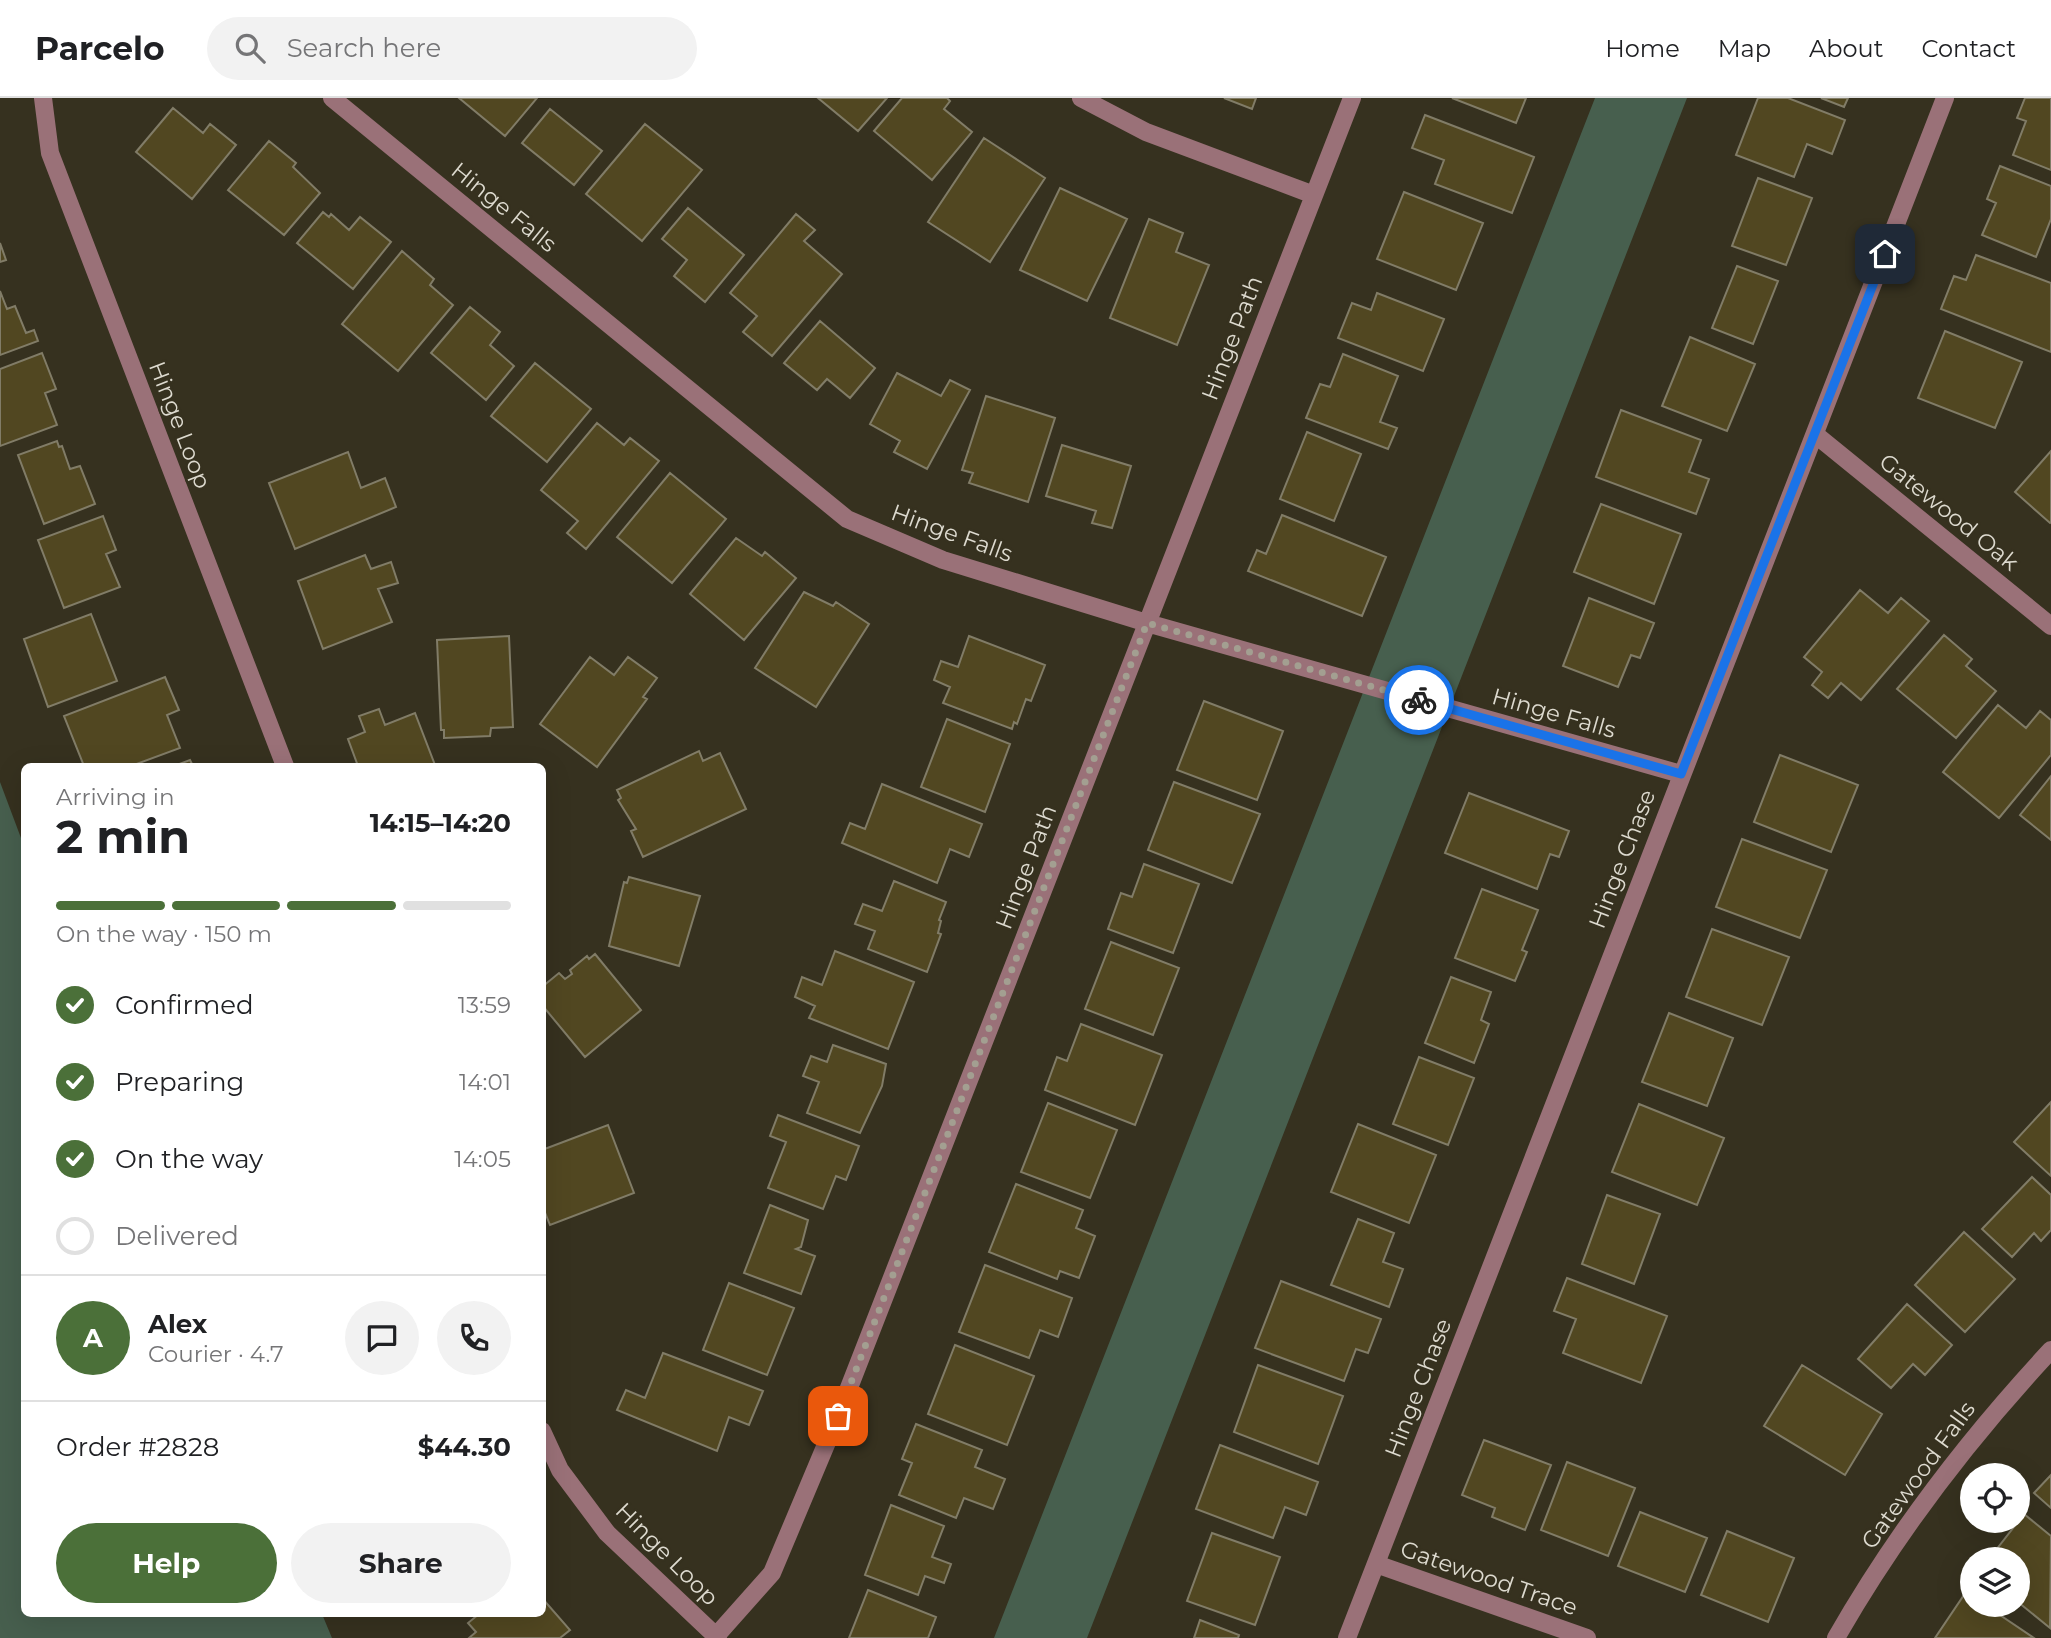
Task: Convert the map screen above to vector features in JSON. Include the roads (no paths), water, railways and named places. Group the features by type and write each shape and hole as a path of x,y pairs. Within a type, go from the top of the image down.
{"street":[{"name":"Hinge Loop","path":"43,98 50,153 284,763"},
{"name":"Hinge Falls","path":"332,98 847,519 943,560 1147,623 1681,774"},
{"path":"1081,98 1146,132 1314,195"},
{"name":"Hinge Path","path":"717,1637 772,1573 838,1416 1352,98"},
{"name":"Hinge Chase","path":"1347,1638 1945,98"},
{"name":"Gatewood Oak","path":"1815,435 2051,626"},
{"name":"Gatewood Falls","path":"1836,1638 1913,1516 1991,1415 2051,1350"},
{"name":"Hinge Loop","path":"546,1440 560,1470 607,1533 717,1637"},
{"name":"Gatewood Trace","path":"1376,1564 1587,1638"}]}
